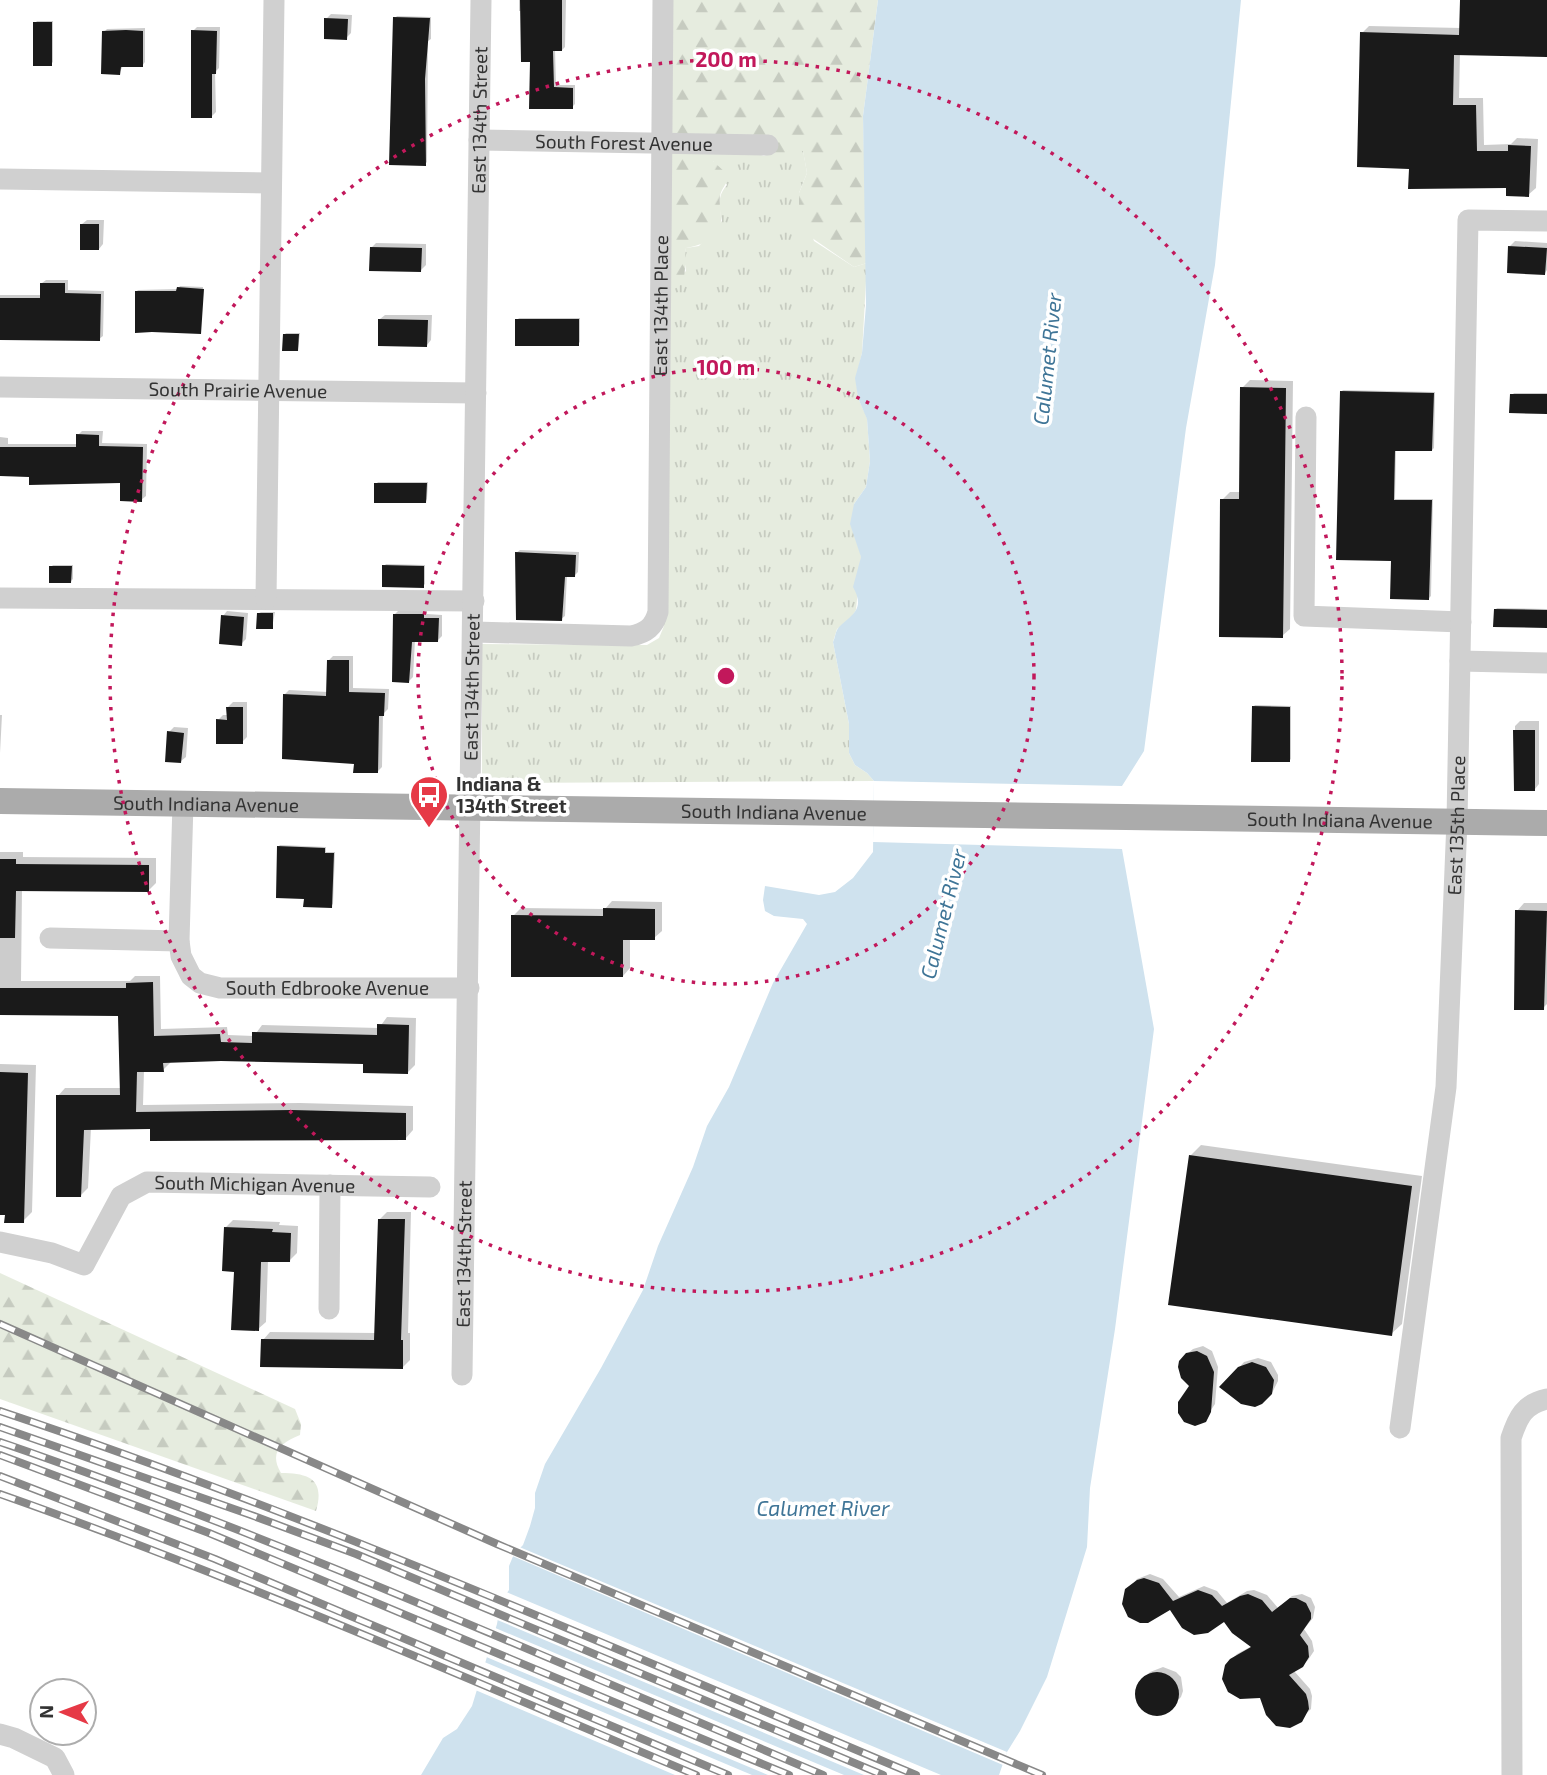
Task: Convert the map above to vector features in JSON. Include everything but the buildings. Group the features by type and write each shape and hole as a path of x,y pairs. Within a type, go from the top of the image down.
{"main road":[{"name":"South Indiana Avenue","path":"0,801 1547,823"}],"street":[{"path":"266,599 274,0"},
{"name":"East 134th Street","path":"462,1375 472,806 481,0"},
{"name":"East 134th Place","path":"474,632 631,636 642,634 656,622 663,0"},
{"name":"South Forest Avenue","path":"480,140 768,145"},
{"path":"0,179 271,183"},
{"name":"East 135th Place","path":"1400,1428 1446,1087 1457,821 1468,220 1547,221"},
{"name":"South Prairie Avenue","path":"0,387 476,393"},
{"path":"1306,417 1304,616 1461,622"},
{"path":"0,598 474,601"},
{"path":"1460,661 1547,663"},
{"path":"50,938 179,941 183,803"},
{"name":"South Edbrooke Avenue","path":"179,941 185,967 191,976 200,983 220,988 469,988"},
{"name":"South Michigan Avenue","path":"0,1242 52,1253 84,1265 121,1196 147,1182 430,1187"},
{"path":"329,1309 330,1185"},
{"path":"1512,1775 1511,1438 1517,1419 1527,1406 1547,1399"},
{"path":"0,1734 55,1758 64,1775"}],"green space":[{"path":"668,0 878,0 863,116 867,263 854,267 802,231 799,193 807,173 803,151 788,150 780,160 744,149 713,154 713,161 729,176 720,196 721,218 718,231 710,239 686,248 683,281 674,289 666,290"},
{"path":"744,149 764,156 788,150 803,150 807,173 799,193 814,241 854,267 867,263 862,353 856,378 858,398 867,418 870,461 866,487 854,504 861,557 856,610 850,620 837,629 833,642 849,724 849,753 855,765 874,781 491,783 482,776 482,644 647,645 659,638 664,626 666,290 686,271 686,248 699,246 722,221 720,202 727,185 713,161 713,154"},
{"path":"0,1273 295,1409 301,1424 300,1435 282,1445 276,1454 276,1460 281,1473 307,1477 317,1485 316,1511 0,1399"}],"water":[{"name":"Calumet River","path":"878,0 1241,0 1215,265 1186,428 1144,751 1122,786 1122,849 1154,1029 1115,1329 1090,1488 1087,1547 1047,1677 1007,1752 999,1775 421,1775 443,1738 457,1729 472,1706 497,1624 501,1601 509,1590 509,1566 514,1554 523,1545 530,1526 535,1508 535,1493 545,1464 643,1290 707,1126 729,1087 773,983 807,924 803,919 774,916 765,911 765,886 819,895 835,892 853,878 873,852 874,781 855,765 849,753 849,724 833,642 837,630 857,609 857,596 853,587 861,557 850,524 854,504 866,487 870,461 867,419 858,398 855,378 862,353 866,305 863,116"}],"pier":[{"path":"874,781 1122,786 1122,849 873,842"},
{"path":"517,1546 1007,1752 1003,1765 510,1555"},
{"path":"504,1591 941,1775 864,1775 495,1619 497,1600"},
{"path":"493,1627 844,1775 768,1775 484,1656"},
{"path":"482,1661 752,1775 675,1775 473,1689"}],"railway":[{"path":"0,1324 497,1544 1042,1775"},
{"path":"0,1411 117,1451 347,1538 916,1775"},
{"path":"0,1427 356,1554 883,1775"},
{"path":"0,1442 105,1479 312,1559 823,1775"},
{"path":"0,1455 209,1533 789,1775"},
{"path":"0,1476 215,1559 728,1775"},
{"path":"0,1494 263,1594 696,1775"}],"place":[{"name":"Indiana & 134th Street","path":"429,829"}]}
